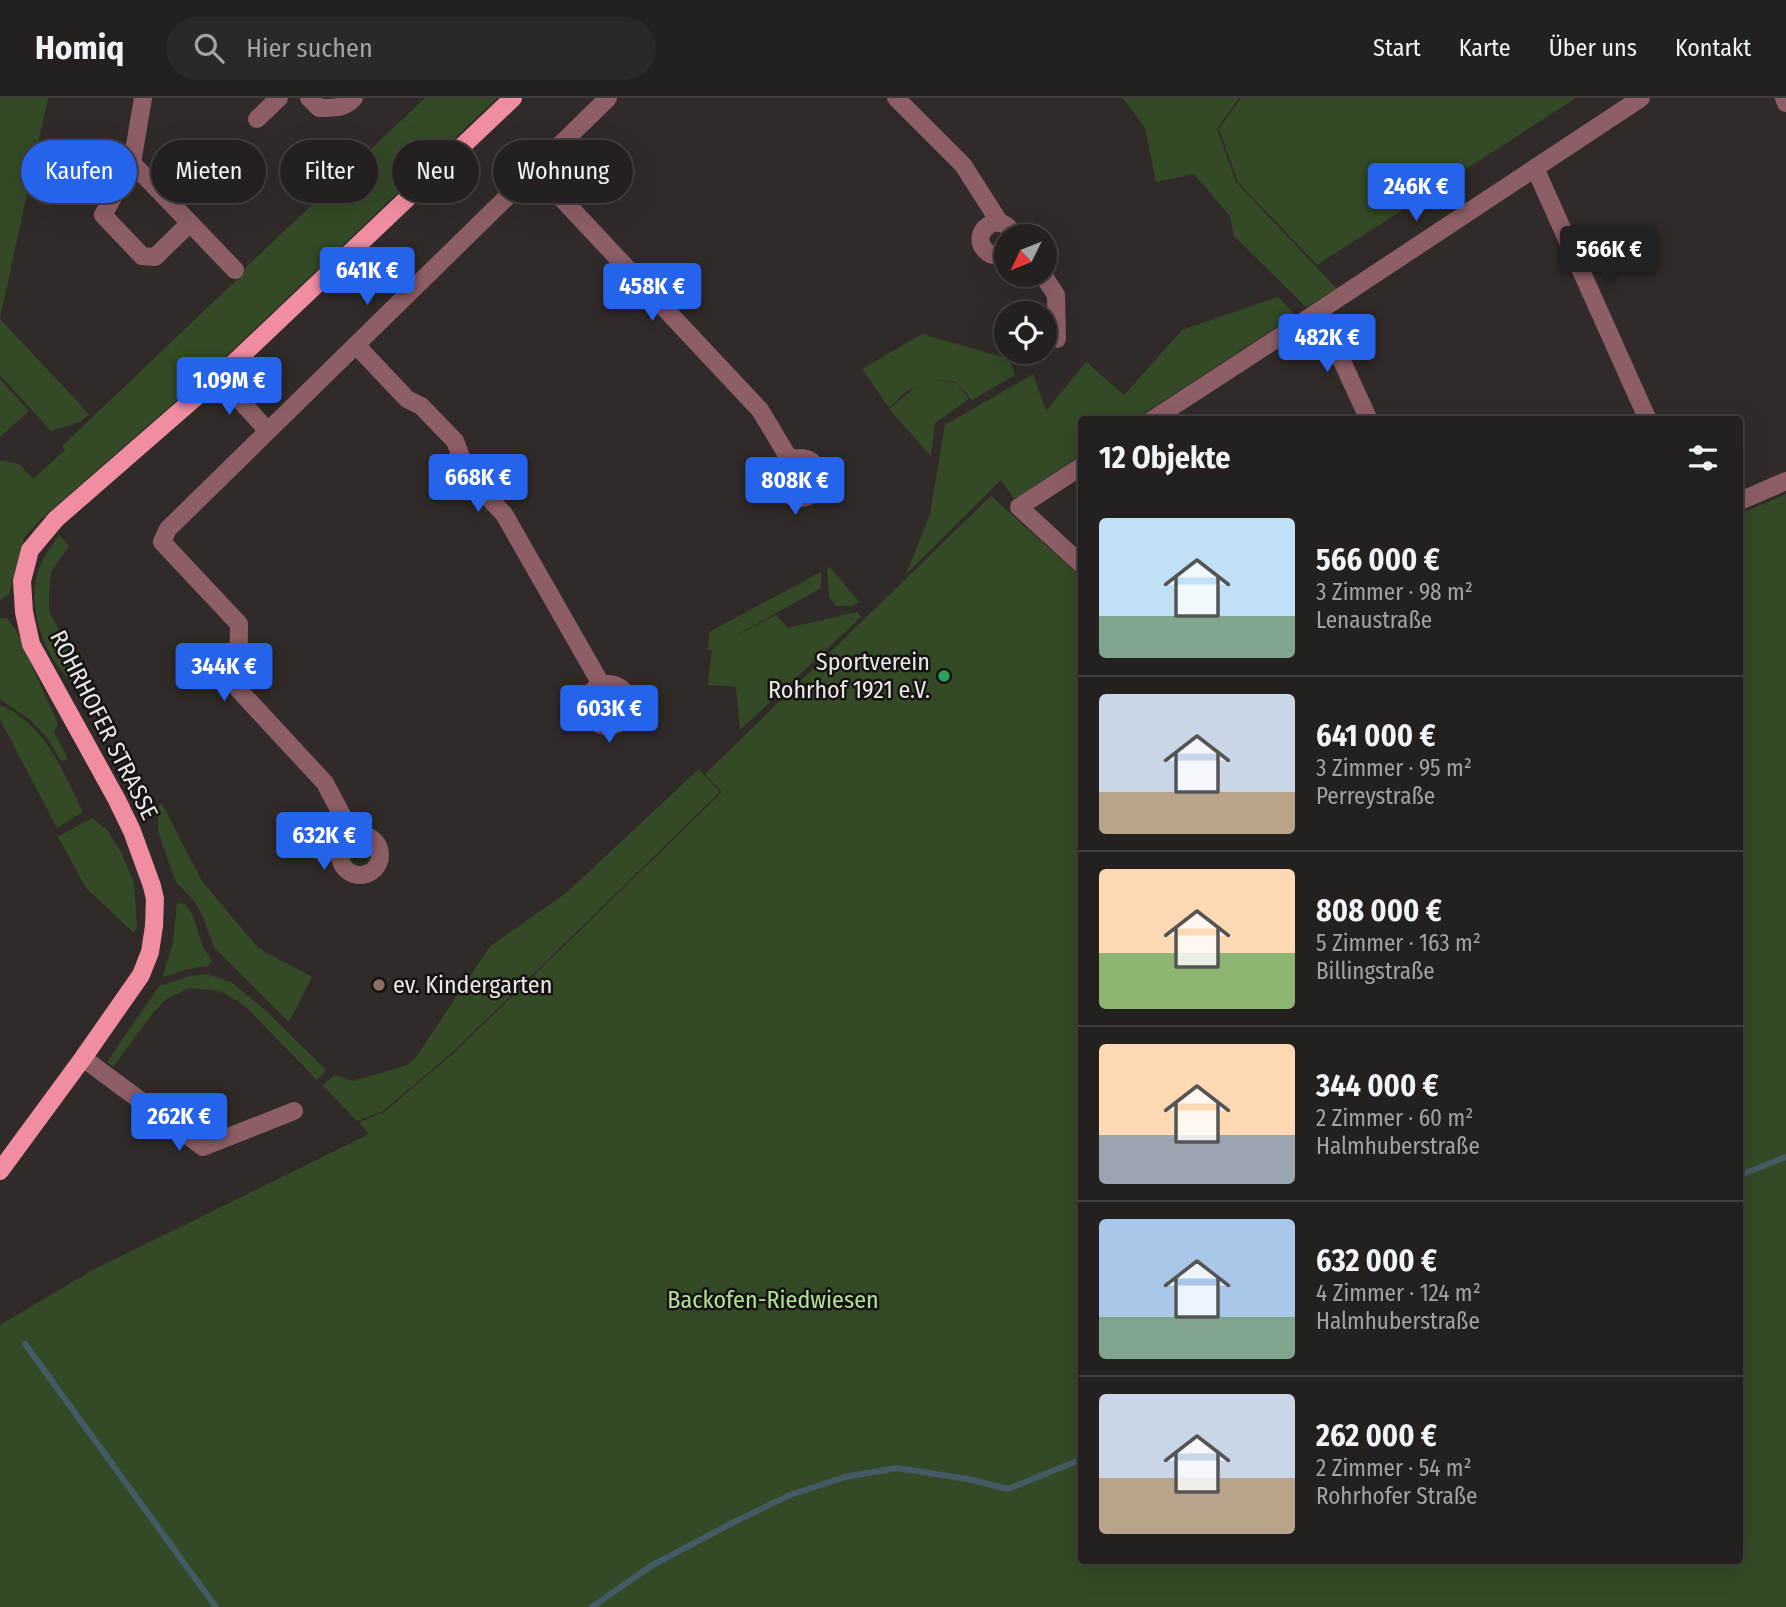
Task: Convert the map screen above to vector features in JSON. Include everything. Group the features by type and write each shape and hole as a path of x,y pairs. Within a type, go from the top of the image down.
{"main road":[{"name":"ROHRHOFER STRASSE","path":"0,1171 141,975 154,926 155,899 132,831 32,644 24,612 22,581 30,550 56,519 219,377 513,98"}],"street":[{"path":"136,140 143,98"},
{"path":"257,119 279,98"},
{"path":"309,98 319,108 340,108 354,98"},
{"path":"565,140 608,98"},
{"path":"896,98 963,165 1000,223 989,224 982,232 983,248 994,254"},
{"path":"1158,416 1641,98"},
{"path":"137,168 235,271"},
{"path":"1535,168 1646,416"},
{"path":"110,203 103,215 142,256 155,257 190,223"},
{"path":"350,838 325,783 238,689 239,624 162,542 169,529 267,430 501,203"},
{"path":"566,203 760,410 790,460"},
{"path":"1320,311 1367,416"},
{"path":"356,345 407,399 421,406 455,441 469,477 504,514 601,684"},
{"path":"219,377 267,430"},
{"path":"1078,469 1019,507 1078,561"},
{"path":"1743,500 1786,481"},
{"path":"83,1058 203,1147 294,1111"}],"green space":[{"path":"48,98 39,140 21,140 21,203 25,203 0,318 0,99"},
{"path":"425,98 497,98 453,140 392,140 392,198 216,366 40,520 24,538 9,594 0,600 0,460 19,464 33,479 65,450 62,446 314,203 378,203 378,142"},
{"path":"1123,98 1239,98 1217,129 1236,182 1337,289 1306,307 1234,236 1230,216 1194,174 1156,182 1145,128"},
{"path":"1241,98 1576,98 1317,265 1238,182 1219,129"},
{"path":"1278,297 1295,315 1140,416 1078,416 1078,457 1014,499 1001,480 906,574 930,514 945,425 1033,374 1046,411 1086,362 1124,395 1182,330"},
{"path":"0,319 89,414 80,422 51,431 0,375"},
{"path":"922,334 994,355 994,364 1011,364 1015,375 972,400 956,382 927,379 956,383 969,399 935,423 931,456 889,409 918,385 903,394 889,408 862,369"},
{"path":"0,379 29,411 0,437"},
{"name":"Backofen-Riedwiesen","path":"1786,494 1786,1607 0,1607 0,1325 91,1271 369,1134 359,1122 384,1112 454,1053 722,792 705,774 991,496 1078,574 1078,1564 1743,1564 1743,513"},
{"path":"59,535 69,546 51,572 49,611 91,692 82,696 52,657 42,636 36,613 36,578 45,556"},
{"path":"830,567 859,602 852,606 836,606 829,597 827,569"},
{"path":"821,572 821,588 726,641 776,615 788,628 857,612 861,617 740,730 736,687 708,685 712,649 708,651 709,632"},
{"path":"0,618 7,618 16,630 58,724 54,732 68,759 61,761 46,736 29,719 0,699"},
{"path":"0,705 30,725 49,747 83,812 57,828 0,719"},
{"path":"699,769 720,792 454,1051 383,1111 357,1121 323,1086 334,1075 353,1081 405,1066 414,1060 490,946 565,894"},
{"path":"162,804 202,881 258,948 312,977 289,1022 214,947 194,901 176,882 158,832 159,805"},
{"path":"92,818 108,831 122,854 134,883 137,927 134,933 86,888 58,837"},
{"path":"177,903 185,904 192,914 203,947 212,961 208,966 165,977 163,975 173,942"},
{"path":"207,974 231,982 265,1010 326,1070 317,1080 244,1005 220,991 190,988 166,999 113,1067 107,1062 159,986 190,976"}],"waterway":[{"path":"1743,1174 1786,1157"},
{"path":"25,1344 216,1607"},
{"path":"592,1607 651,1566 732,1523 790,1495 845,1477 897,1468 968,1479 1008,1489 1078,1461"}],"place":[{"name":"Sportverein Rohrhof 1921 e.V.","path":"944,676"},
{"name":"ev. Kindergarten","path":"379,985"}]}
